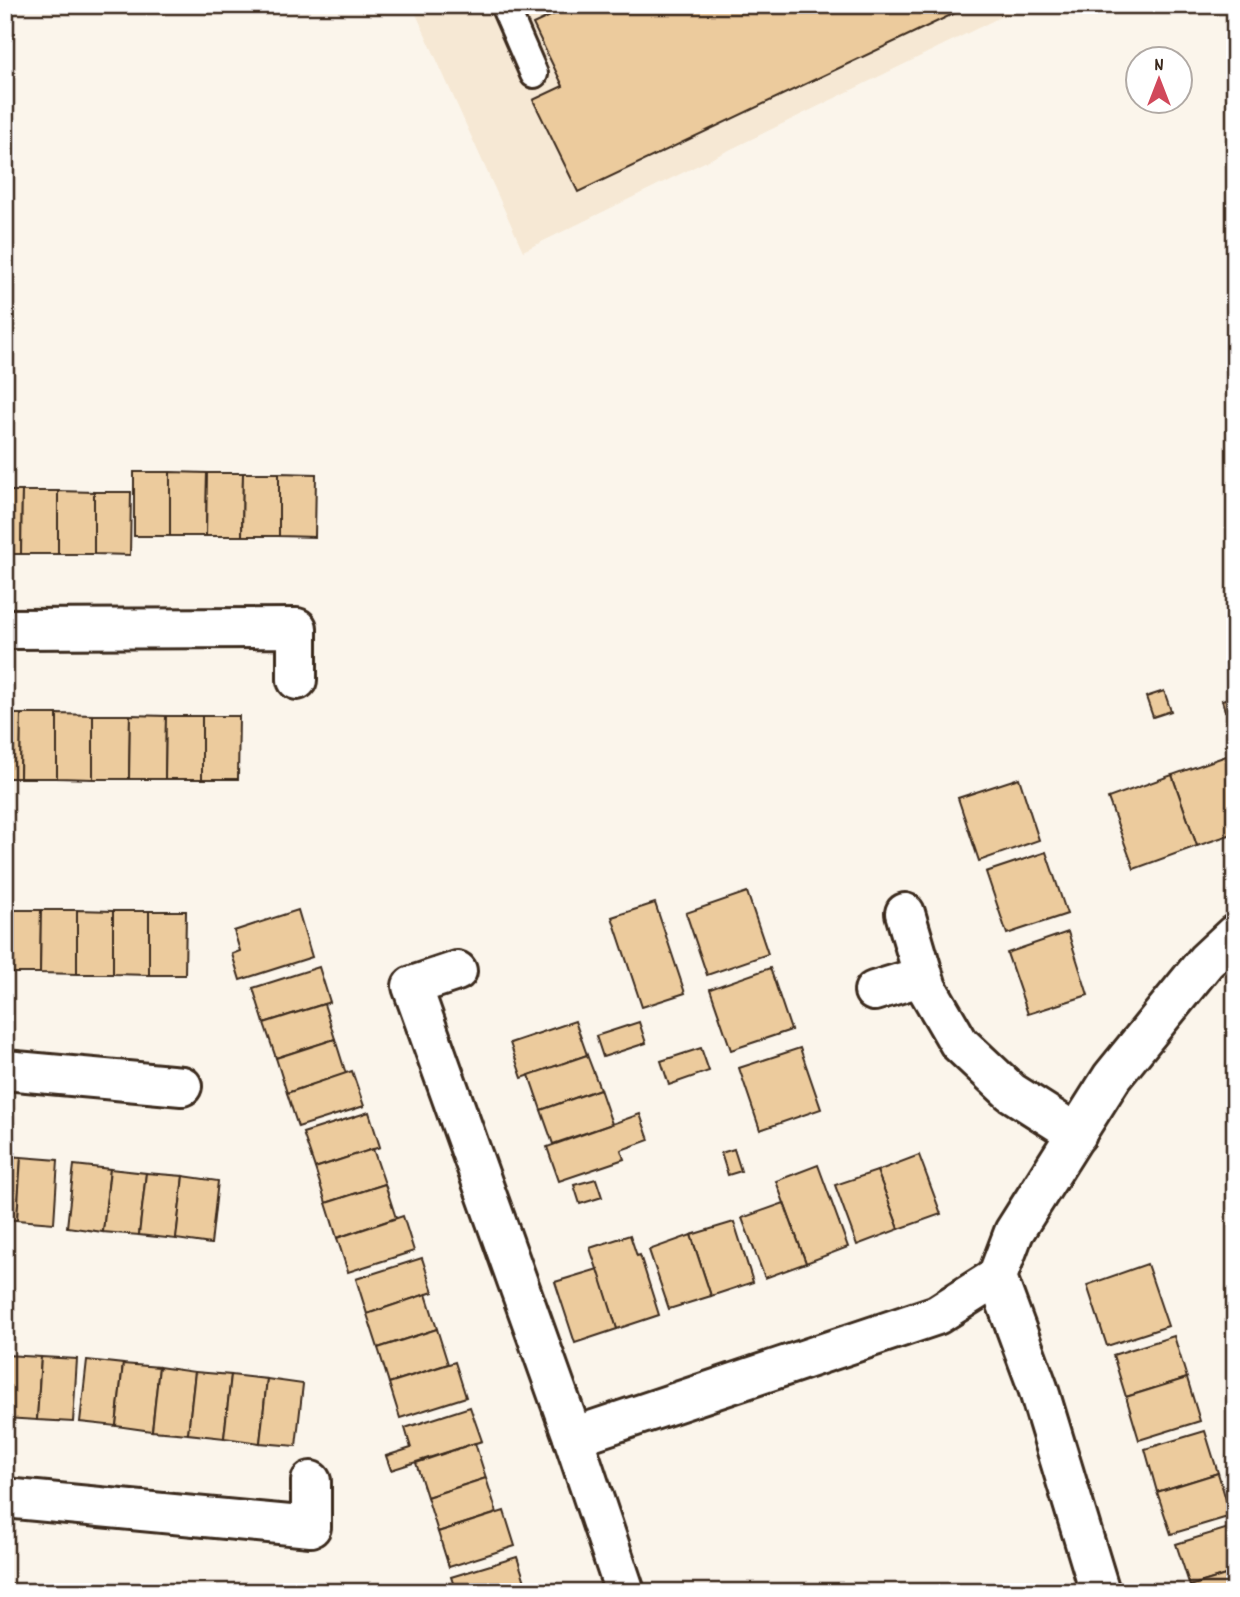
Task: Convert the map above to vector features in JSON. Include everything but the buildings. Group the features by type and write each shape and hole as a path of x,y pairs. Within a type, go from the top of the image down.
{"street":[{"path":"5,629 297,628 297,680"},
{"path":"905,913 927,988 958,1043 1011,1091 1076,1134"},
{"path":"573,1437 937,1315 996,1277 1014,1232 1112,1077 1206,961 1235,934"},
{"path":"457,971 412,986 573,1437 625,1592"},
{"path":"874,991 923,976"},
{"path":"5,1070 182,1086"},
{"path":"996,1277 1038,1388 1100,1592"},
{"path":"5,1498 311,1527 311,1480"}],"lane":[{"path":"504,5 534,74"}],"shaded area":[{"path":"412,5 1025,5 523,251"}]}
